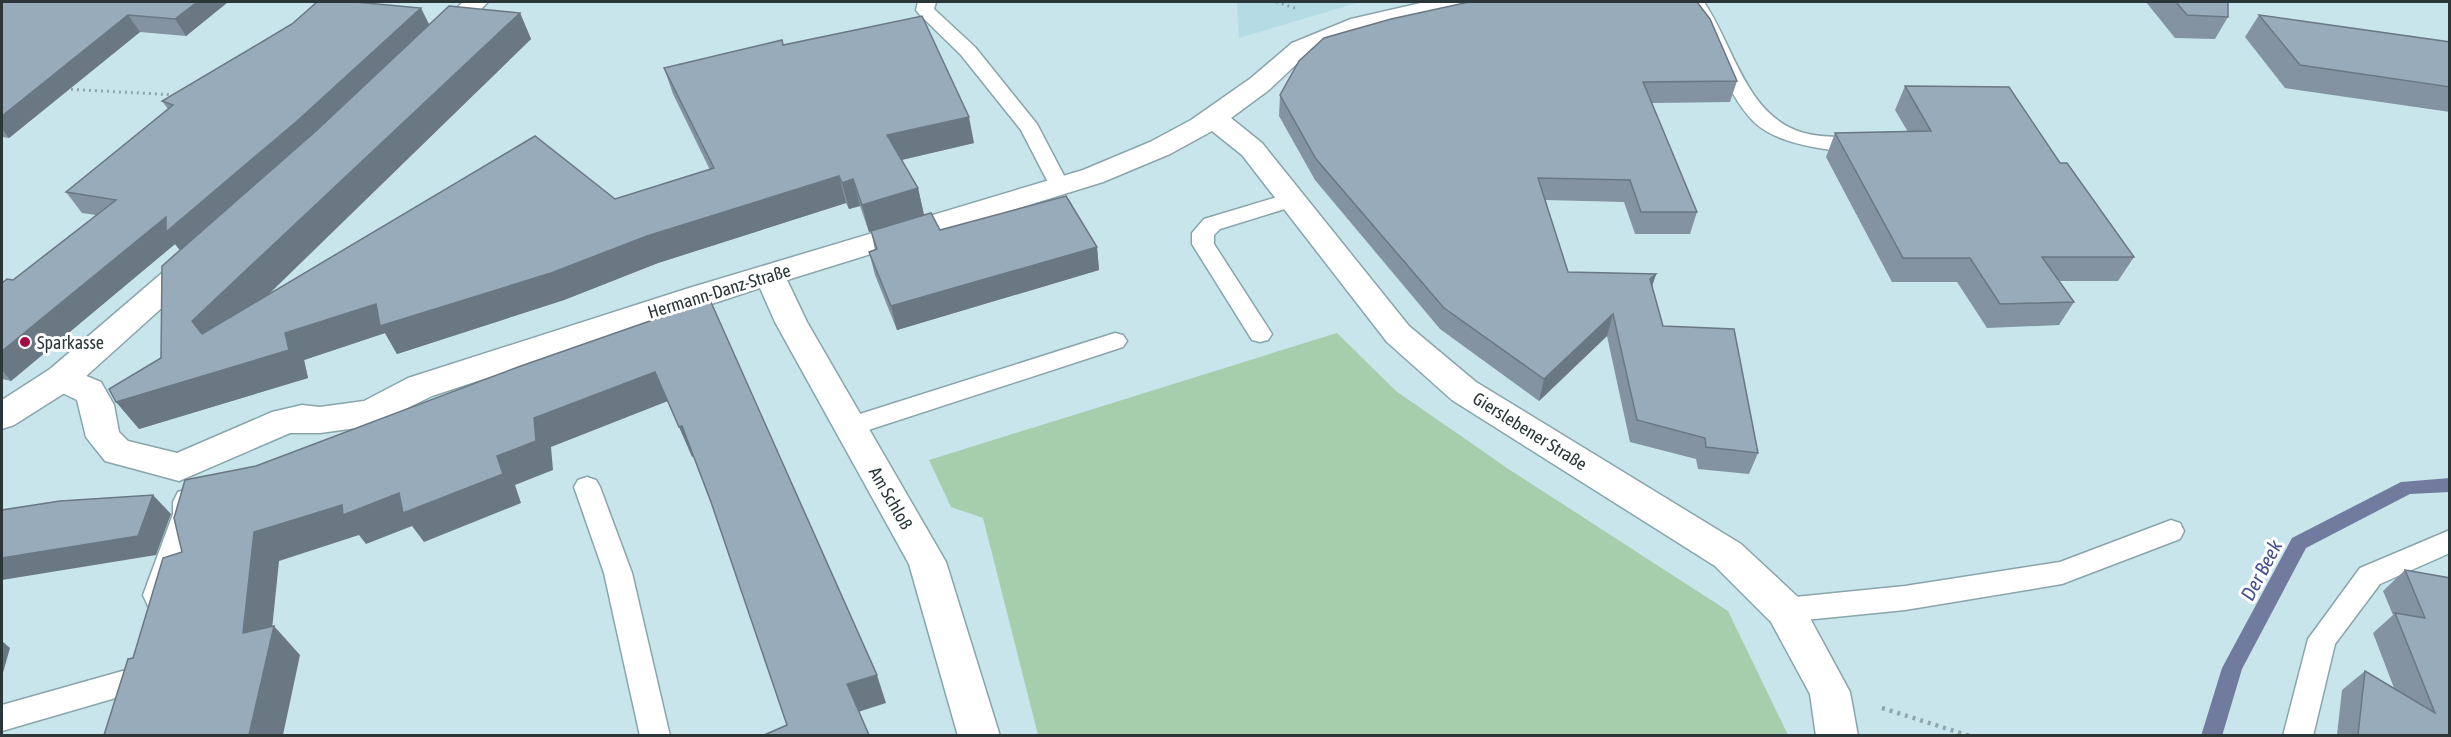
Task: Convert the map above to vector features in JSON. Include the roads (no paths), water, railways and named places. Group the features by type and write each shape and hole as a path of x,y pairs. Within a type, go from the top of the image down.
{"street":[{"path":"423,54 476,2"},
{"name":"Hermann-Danz-Straße","path":"179,467 284,422 302,418 320,420 371,413 420,387 770,275 1060,187 1148,156 1186,136 1261,84 1298,49 1326,36 1398,14 1462,2"},
{"name":"Gierslebener Straße","path":"1213,118 1252,149 1294,199 1398,334 1464,391 1728,555 1785,610 1830,692 1837,735"},
{"path":"2,416 62,378 213,245"},
{"name":"Am Schloß","path":"770,275 791,322 927,562 979,735"},
{"path":"62,378 89,391 97,405 103,437 117,452 179,467 190,482 191,514 117,724"}],"lane":[{"path":"927,2 925,10 968,51 1030,128 1060,187"},
{"path":"1695,2 1712,25 1753,109 1780,131 1822,144 1862,145"},
{"path":"1260,334 1203,243 1203,233 1212,224 1294,199"},
{"path":"850,427 1115,341"},
{"path":"587,487 618,573 656,735"},
{"path":"1785,610 1905,598 2062,573 2171,531"},
{"path":"2298,735 2322,639 2370,576 2450,541"},
{"path":"2,718 143,651"}],"waterway":[{"name":"Der Beek","path":"2211,736 2232,668 2299,543 2407,487 2450,485"}],"place":[{"name":"Sparkasse","path":"25,342"}]}
